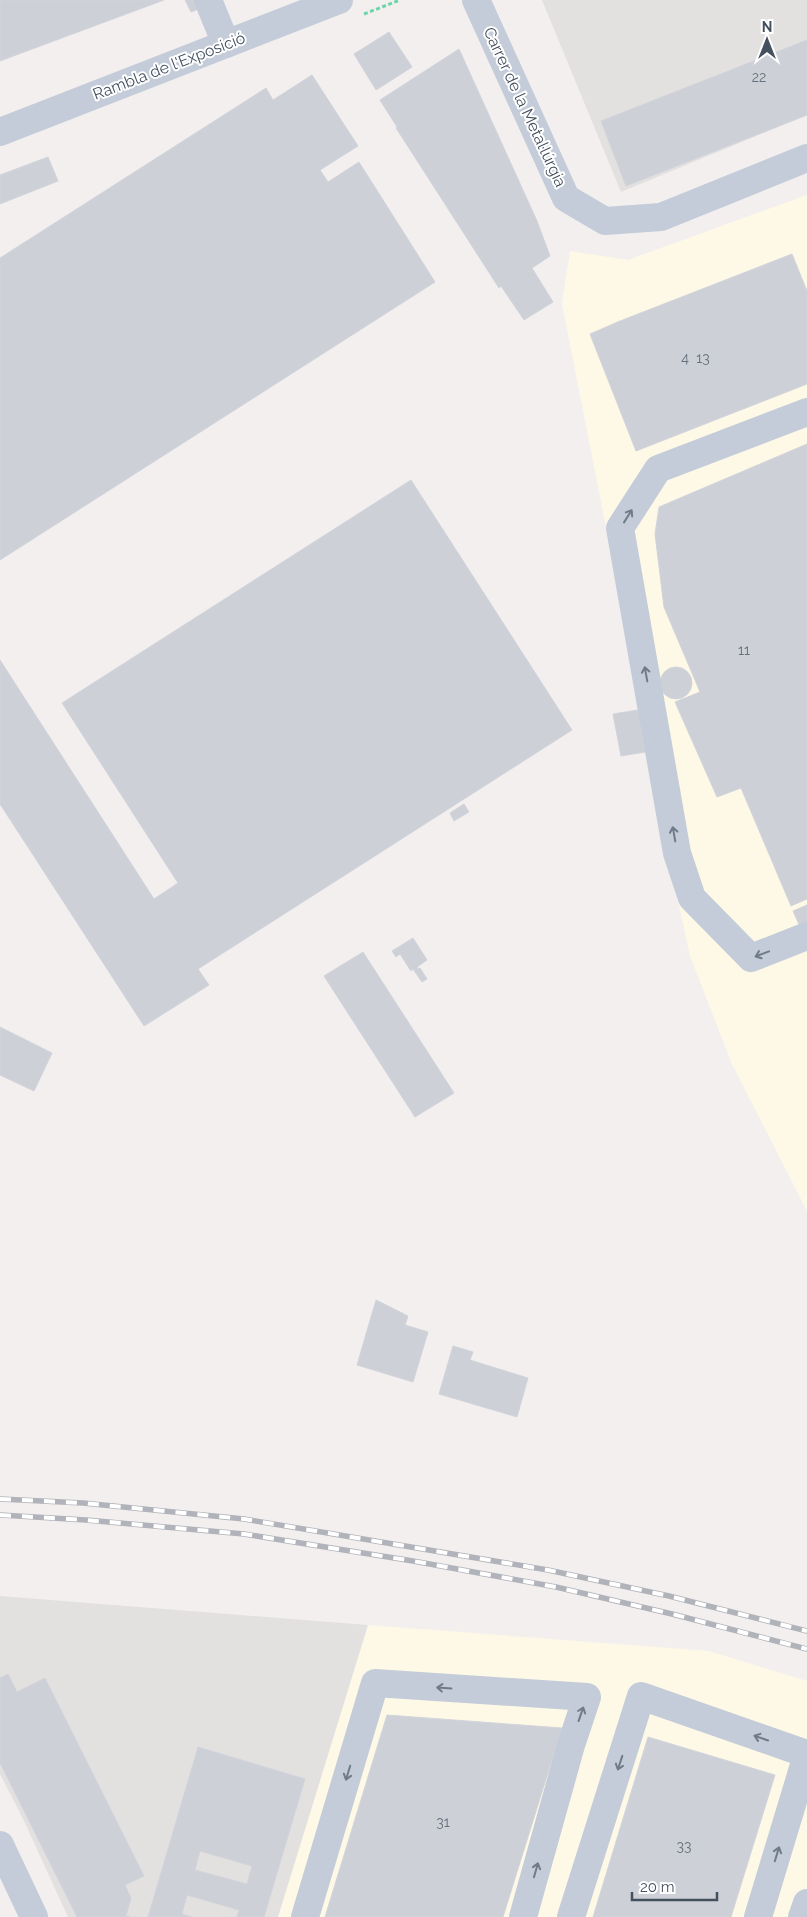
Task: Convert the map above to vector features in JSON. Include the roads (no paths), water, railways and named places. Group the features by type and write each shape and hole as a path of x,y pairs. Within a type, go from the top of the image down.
{"street":[{"path":"208,0 226,44"},
{"name":"Rambla de l'Exposició","path":"0,132 339,0"},
{"name":"Carrer de la Metal·lúrgia","path":"476,0 566,198 605,221 661,218 807,158"},
{"path":"807,412 658,469 620,528 678,853 692,898 751,958 807,936"},
{"path":"305,1917 375,1683 587,1697 571,1745 523,1917"},
{"path":"571,1917 641,1696 807,1754 758,1917"},
{"path":"0,1845 34,1917"},
{"path":"802,1917 807,1903"}],"railway":[{"path":"0,1499 83,1503 244,1519 548,1570 669,1596 807,1631"},
{"path":"0,1515 86,1520 244,1534 413,1561 556,1587 672,1614 807,1649"}]}
